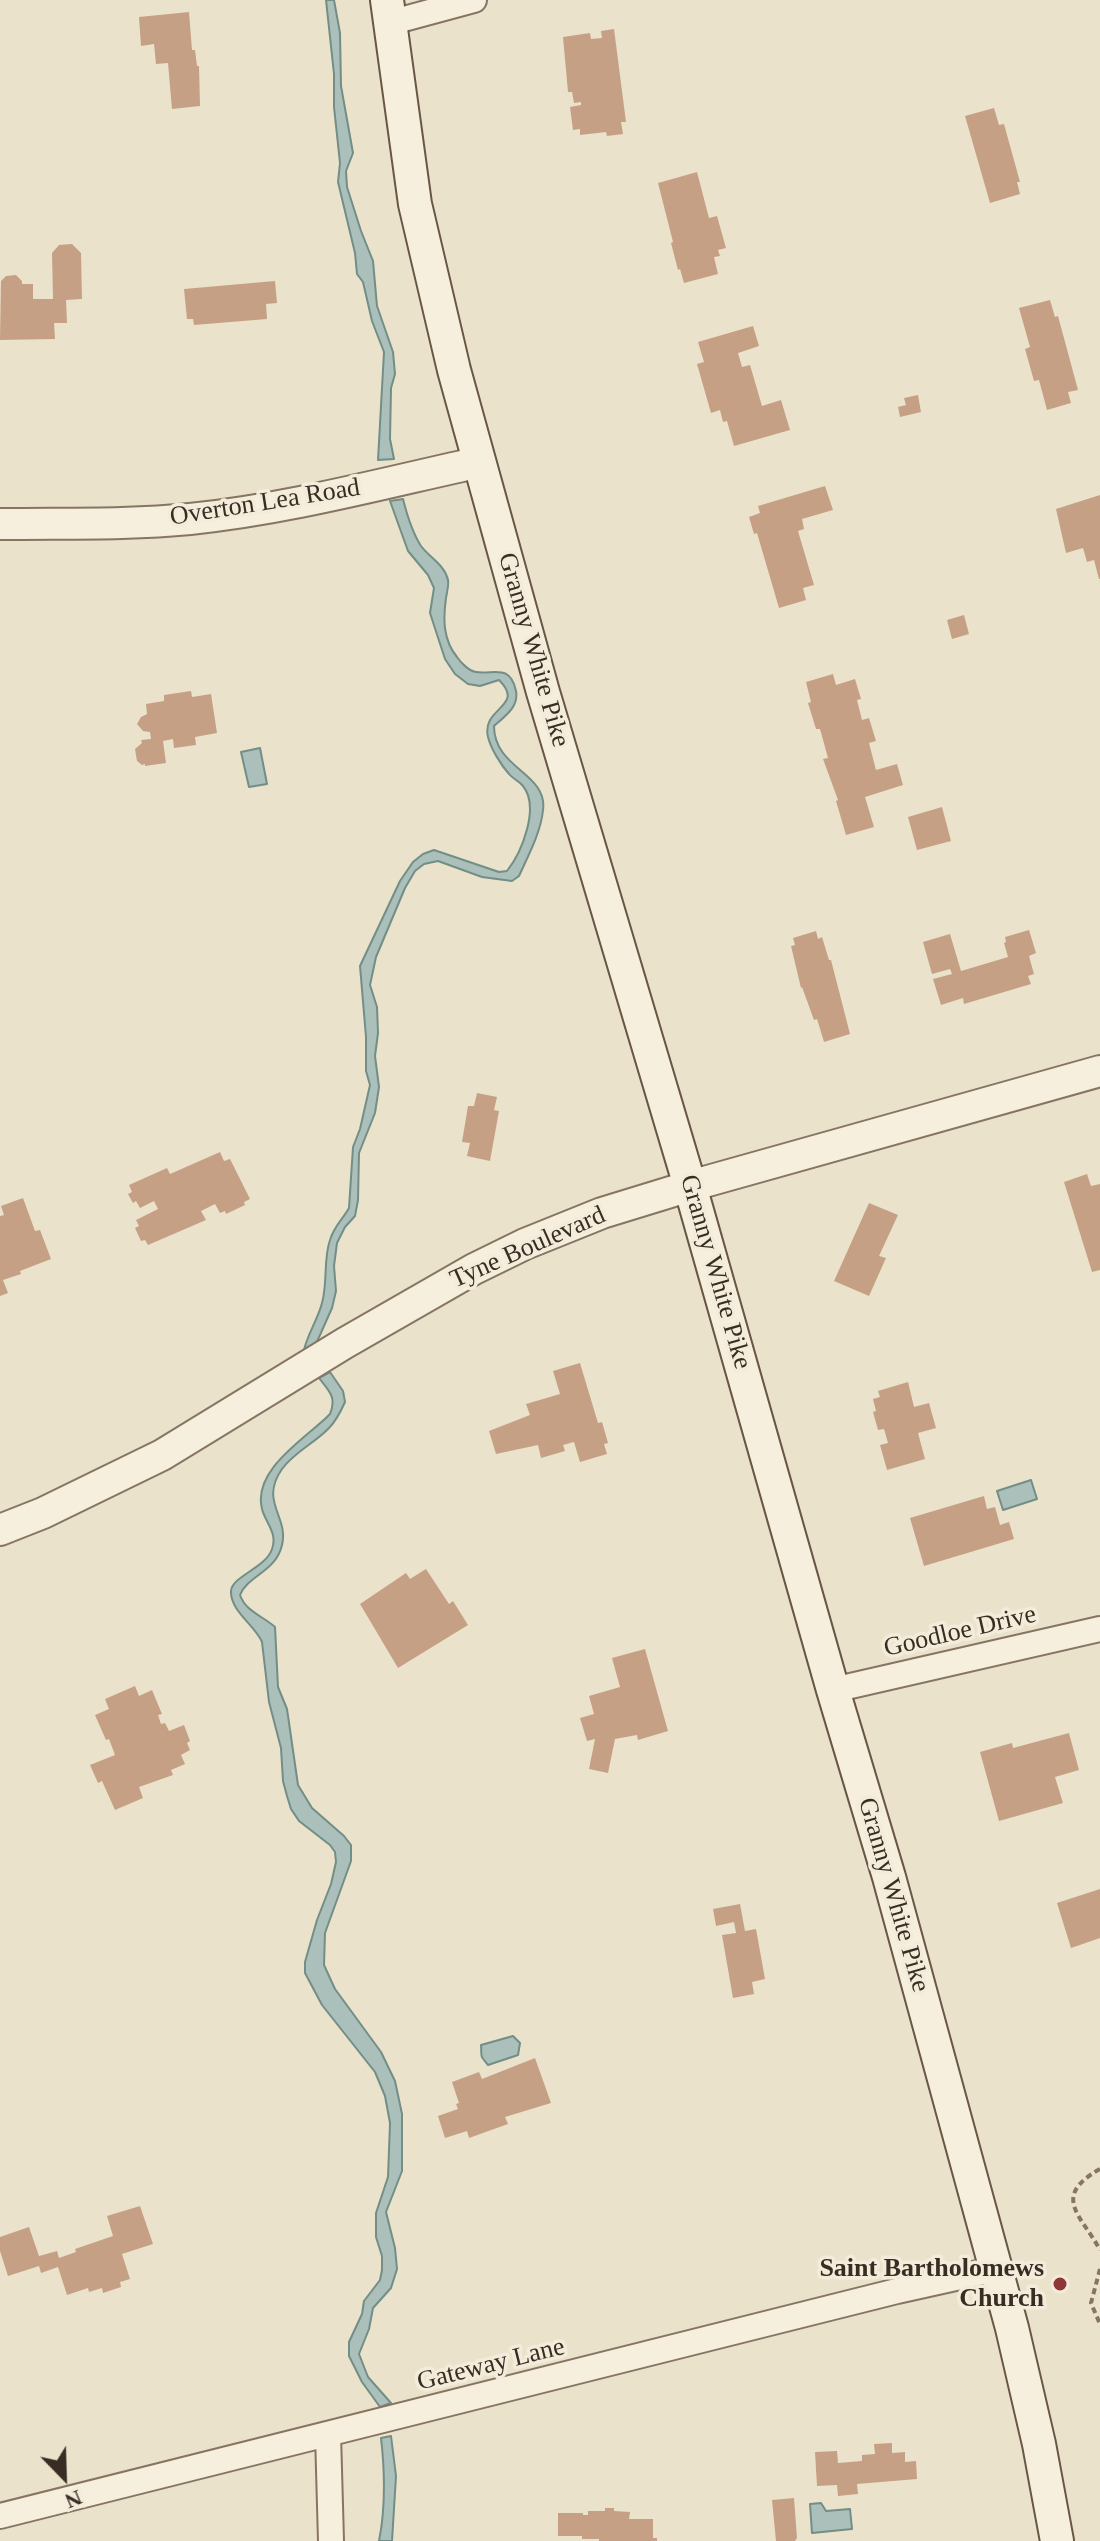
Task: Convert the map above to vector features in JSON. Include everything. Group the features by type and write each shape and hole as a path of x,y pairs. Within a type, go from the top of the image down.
{"main road":[{"name":"Granny White Pike","path":"388,11 415,204 454,370 543,692 690,1186 889,1877 1028,2393 1057,2541"}],"street":[{"path":"388,11 474,0"},
{"name":"Overton Lea Road","path":"0,524 152,521 223,515 480,462"},
{"name":"Tyne Boulevard","path":"0,1530 43,1513 162,1455 345,1343 496,1257 602,1213 1100,1071"},
{"name":"Goodloe Drive","path":"833,1690 1100,1629"},
{"name":"Gateway Lane","path":"0,2516 897,2291 996,2269"},
{"path":"328,2434 331,2541"}],"path":[{"path":"1100,2169 1077,2187 1072,2199 1075,2214 1100,2250"},
{"path":"1100,2269 1091,2303 1100,2324"}],"water":[{"path":"326,0 334,0 340,33 341,86 353,153 346,171 347,187 373,261 377,306 393,352 395,374 391,388 390,439 394,459 378,460 384,352 372,321 363,282 357,274 338,182 340,163"},
{"path":"403,499 418,541 446,575 444,621 452,650 471,670 505,673 513,682 515,702 494,726 496,740 502,752 537,787 543,810 530,852 519,876 512,881 482,877 438,861 424,864 415,871 405,888 376,957 370,985 377,1007 375,1056 379,1087 375,1113 359,1153 355,1216 337,1243 334,1266 336,1291 332,1308 316,1344 304,1350 322,1303 330,1240 349,1208 353,1147 370,1085 366,1071 360,966 400,881 413,862 434,850 499,872 507,871 523,841 529,817 528,795 503,766 488,737 491,719 506,702 506,689 499,680 480,686 468,684 455,674 445,659 430,613 434,588 428,575 408,551 390,501"},
{"path":"260,748 267,784 249,787 241,752"},
{"path":"330,1372 343,1391 345,1402 332,1425 282,1469 273,1491 283,1535 279,1554 240,1595 251,1610 275,1627 278,1687 287,1709 298,1785 312,1808 351,1845 351,1861 325,1933 324,1965 335,1989 381,2052 395,2081 402,2114 402,2171 386,2212 397,2269 391,2288 373,2308 359,2354 368,2377 391,2403 380,2407 349,2356 349,2342 362,2314 364,2301 380,2280 382,2270 382,2256 376,2237 376,2213 388,2177 390,2123 385,2096 375,2072 322,2005 305,1973 305,1962 317,1920 331,1884 335,1852 299,1821 291,1809 283,1781 281,1748 269,1702 262,1642 234,1605 231,1591 237,1581 269,1556 272,1533 262,1509 261,1494 265,1481 284,1456 330,1414 332,1399 319,1378"},
{"path":"1031,1480 1037,1499 1003,1510 997,1491"},
{"path":"513,2036 520,2043 518,2055 488,2065 482,2056 481,2045"},
{"path":"391,2436 396,2476 392,2541 379,2541 384,2490 381,2438"},
{"path":"821,2503 826,2511 850,2509 852,2529 812,2533 810,2504"}],"building":[{"path":"189,12 192,50 195,50 199,66 200,106 172,109 168,63 156,64 154,44 141,46 139,17"},
{"path":"614,29 626,122 621,122 623,134 580,135 580,129 573,130 570,107 581,105 581,102 574,103 572,92 568,92 563,37 590,33 591,39 602,38 601,31"},
{"path":"994,108 999,125 1004,124 1020,182 1017,182 1020,194 990,203 965,116"},
{"path":"697,172 709,218 717,216 726,248 718,250 720,256 714,257 718,274 684,283 678,270 658,183"},
{"path":"72,244 81,253 82,299 66,300 67,323 54,323 55,339 0,340 1,281 6,276 16,275 22,284 33,284 33,299 53,299 52,253 59,245"},
{"path":"275,281 277,303 266,304 267,319 194,325 193,319 187,319 184,289"},
{"path":"1050,300 1055,317 1058,316 1078,390 1068,392 1071,403 1047,410 1039,380 1034,381 1025,349 1030,347 1019,308"},
{"path":"753,326 759,346 738,353 742,367 750,365 762,406 781,400 790,430 734,446 727,421 723,422 720,410 711,413 697,364 704,362 698,342"},
{"path":"918,395 921,412 900,417 898,407 906,405 904,398"},
{"path":"825,486 833,510 802,519 804,529 798,531 814,585 803,588 806,600 779,608 757,533 754,534 749,517 760,513 758,506"},
{"path":"1100,495 1099,579 1094,560 1087,562 1083,548 1066,553 1056,509"},
{"path":"964,615 969,634 952,639 947,620"},
{"path":"833,674 836,685 855,679 861,699 857,700 862,720 869,718 876,741 869,743 876,770 897,764 903,785 865,797 874,827 846,835 838,800 823,759 828,758 820,729 816,729 808,703 811,702 806,682"},
{"path":"191,691 192,697 211,694 217,733 195,737 196,745 174,748 173,739 163,741 166,763 142,765 137,761 135,749 142,743 141,740 151,739 150,732 143,731 137,724 147,714 146,704 164,701 164,695"},
{"path":"942,807 951,841 917,850 908,817"},
{"path":"1029,930 1036,953 1029,956 1034,974 1028,976 1031,984 964,1004 963,998 941,1005 933,979 952,974 950,969 932,974 923,942 950,934 961,971 1008,957 1005,937"},
{"path":"816,931 818,939 822,937 831,960 850,1034 824,1042 817,1019 814,1020 801,988 791,946 795,945 793,938"},
{"path":"477,1093 497,1097 494,1110 499,1111 490,1161 467,1156 470,1143 462,1142 468,1106 474,1106"},
{"path":"220,1152 224,1161 230,1159 250,1199 244,1202 245,1205 226,1214 225,1211 220,1213 215,1204 201,1211 206,1220 148,1245 145,1240 141,1241 135,1228 139,1226 136,1220 158,1209 154,1201 140,1208 136,1201 133,1203 128,1194 132,1192 129,1185 167,1168 170,1174"},
{"path":"1087,1174 1091,1186 1100,1184 1100,1270 1092,1272 1064,1182"},
{"path":"23,1198 35,1231 40,1230 51,1259 3,1280 8,1293 0,1296 0,1216 4,1215 1,1206"},
{"path":"869,1203 898,1215 879,1256 886,1258 869,1296 834,1281"},
{"path":"580,1363 598,1423 602,1422 608,1443 604,1444 607,1454 580,1462 574,1442 563,1445 565,1451 541,1458 538,1445 496,1454 489,1431 530,1415 526,1404 560,1394 553,1371"},
{"path":"908,1382 914,1407 929,1403 936,1428 918,1433 925,1459 887,1470 880,1445 888,1443 884,1429 878,1430 873,1399 880,1397 878,1391"},
{"path":"984,1496 987,1509 995,1507 1000,1525 1009,1522 1014,1539 924,1566 910,1518"},
{"path":"426,1569 449,1604 453,1601 468,1625 398,1668 360,1604 406,1573 410,1579"},
{"path":"645,1649 668,1731 638,1740 637,1735 615,1739 608,1773 589,1769 595,1739 587,1741 580,1718 594,1714 589,1696 620,1687 612,1658"},
{"path":"135,1686 139,1696 152,1690 162,1714 158,1715 161,1724 165,1723 169,1731 184,1725 190,1750 181,1755 185,1764 171,1770 173,1775 139,1787 143,1798 115,1810 102,1781 98,1783 90,1765 115,1755 95,1715 109,1709 105,1699"},
{"path":"1069,1733 1079,1770 1055,1777 1063,1803 999,1821 980,1752 1012,1743 1013,1748"},
{"path":"1100,1889 1100,1938 1071,1948 1057,1903"},
{"path":"740,1904 745,1931 756,1929 765,1979 752,1982 754,1994 733,1998 722,1935 736,1933 734,1922 716,1926 713,1909"},
{"path":"535,2058 551,2103 505,2117 508,2124 469,2138 467,2131 445,2138 438,2116 458,2109 452,2082 479,2072 482,2079"},
{"path":"140,2206 153,2244 122,2254 130,2279 120,2282 121,2287 103,2293 102,2288 89,2292 88,2288 67,2295 58,2267 41,2273 39,2266 8,2276 0,2251 0,2237 29,2227 39,2256 57,2251 59,2258 113,2236 107,2216"},
{"path":"892,2443 892,2453 905,2452 905,2462 916,2461 917,2479 857,2484 858,2494 838,2496 837,2485 817,2486 815,2452 837,2451 838,2463 862,2461 862,2455 875,2454 874,2444"},
{"path":"794,2498 797,2538 795,2541 776,2541 772,2500"},
{"path":"605,2508 630,2512 629,2519 653,2519 653,2538 657,2541 599,2541 582,2539 582,2536 558,2536 558,2513 588,2515 588,2511 605,2511"}],"place":[{"name":"Saint Bartholomews Church","path":"1060,2284"}]}
